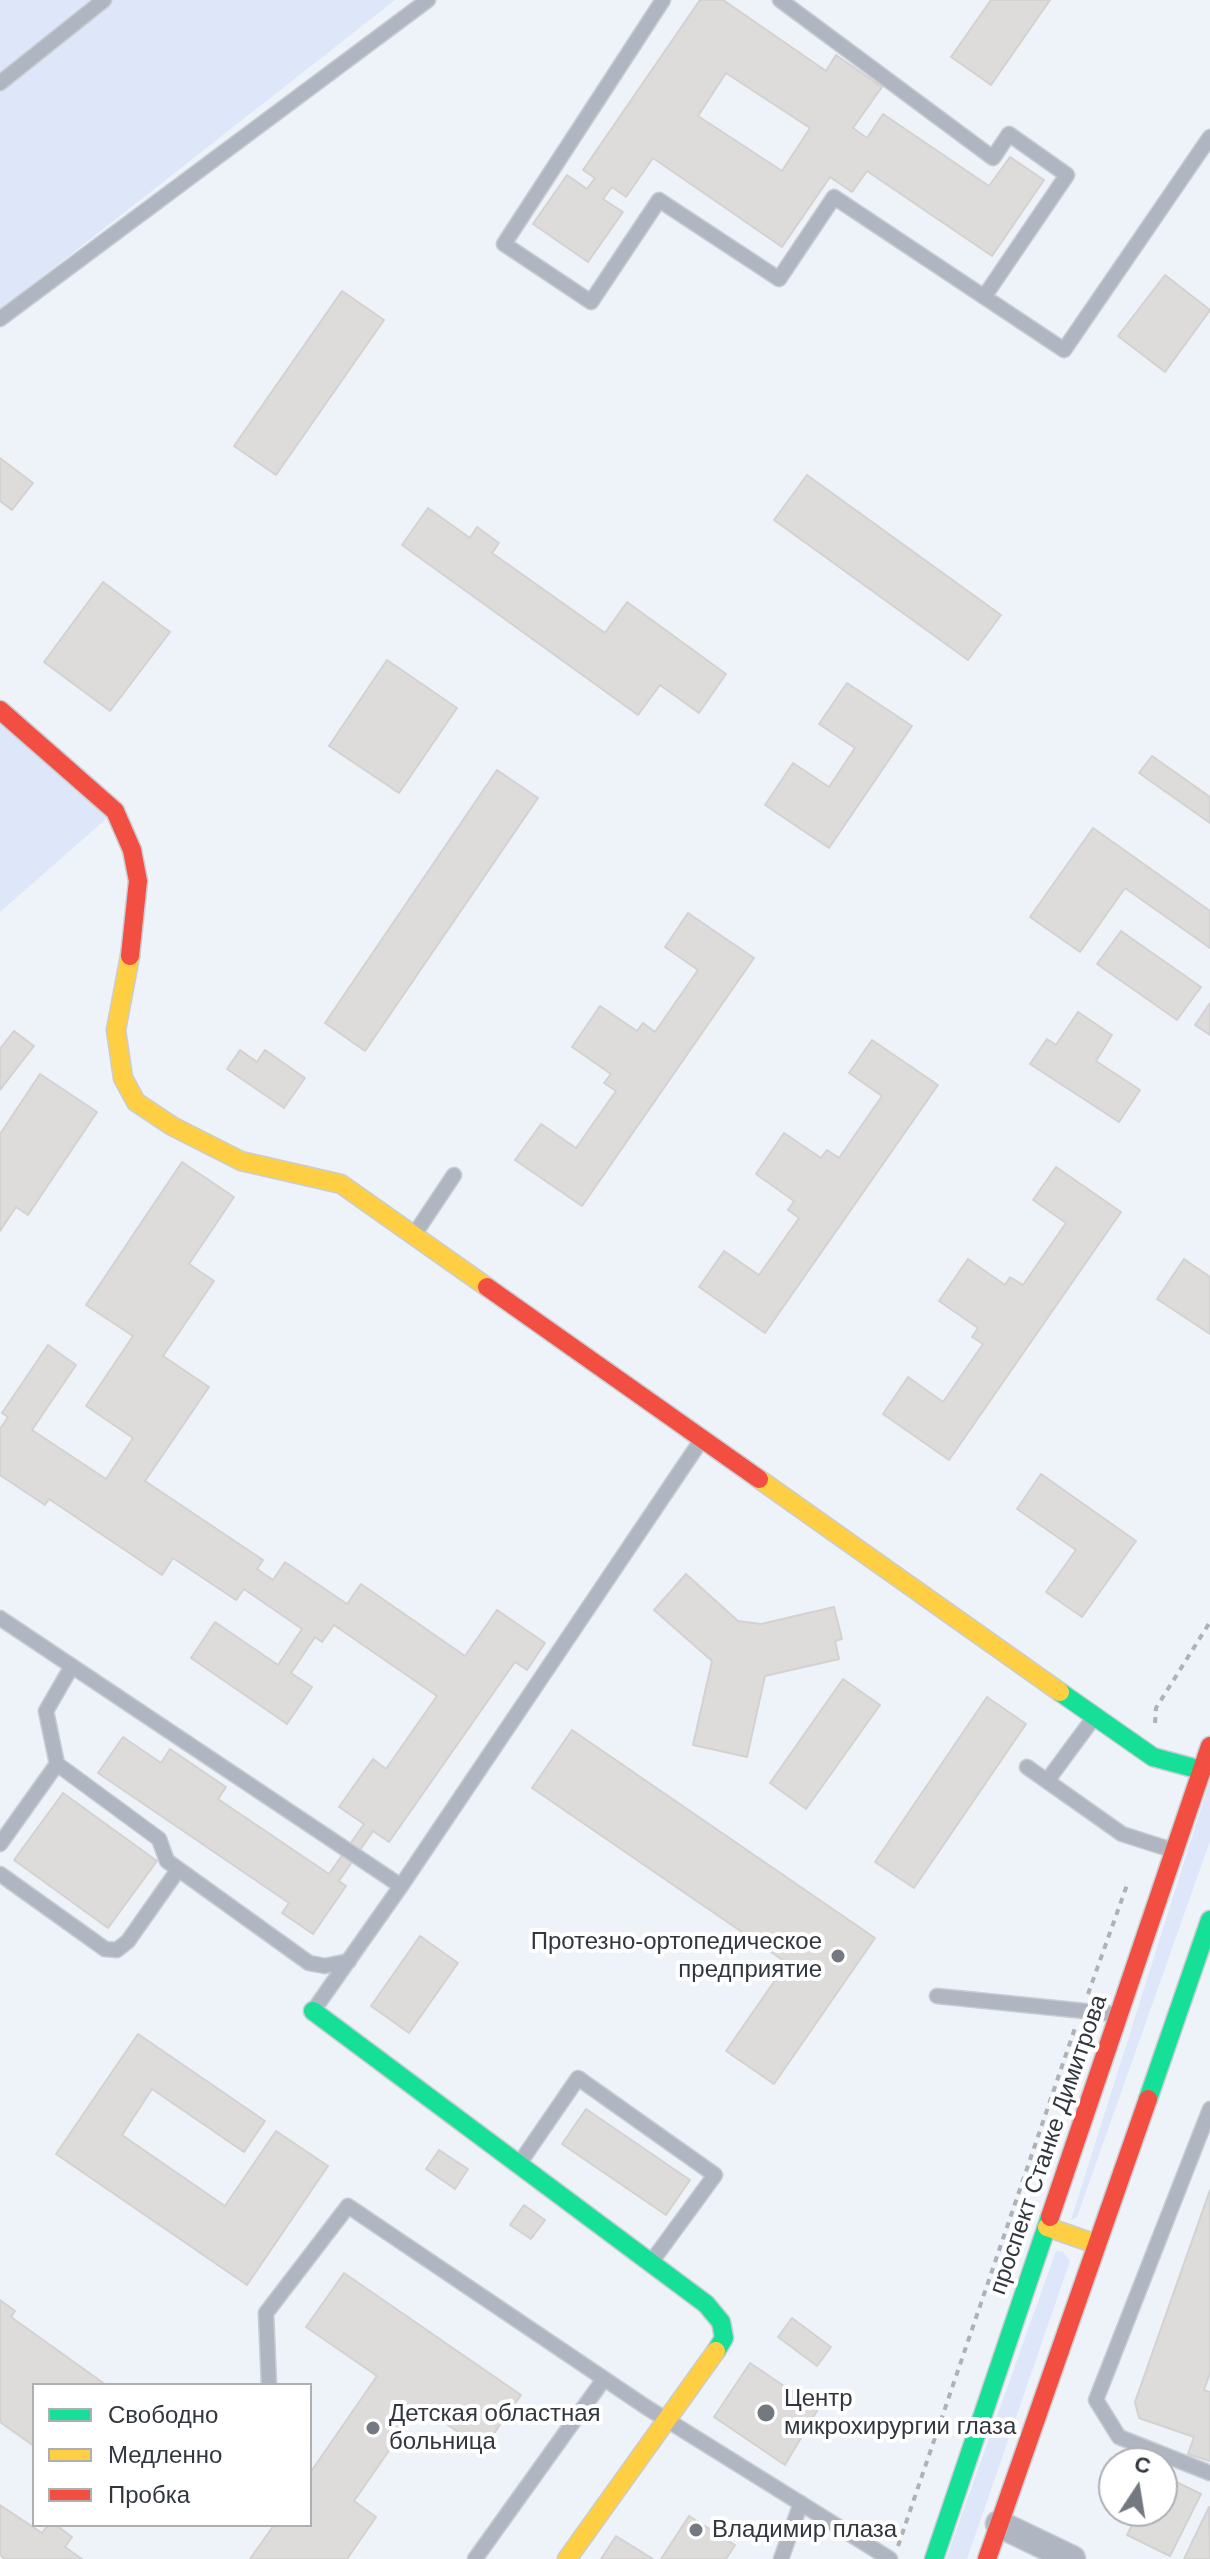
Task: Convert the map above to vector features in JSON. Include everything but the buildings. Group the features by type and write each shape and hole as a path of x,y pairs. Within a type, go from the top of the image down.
{"street":[{"path":"0,710 115,811 132,850 138,881 133,940 116,1030 123,1078 136,1102 172,1126 241,1161 341,1184 1153,1757 1201,1770"},
{"name":"проспект Станке Димитрова","path":"934,2559 1210,1746"},
{"path":"987,2559 1096,2244 1202,1967 1210,1920"},
{"path":"313,2011 706,2304 721,2322 724,2338 567,2559"},
{"path":"1047,2227 1096,2244"},
{"path":"999,2524 1072,2559"}],"lane":[{"path":"0,83 104,0"},
{"path":"0,319 428,0"},
{"path":"663,0 504,244 591,302 659,200 779,279 834,197 1064,350 1210,137"},
{"path":"780,0 993,158 1009,134 1067,175 984,297"},
{"path":"413,1236 454,1175"},
{"path":"313,2011 401,1886 702,1439"},
{"path":"0,1618 401,1886"},
{"path":"72,1666 46,1711 57,1764 159,1839 167,1861 178,1870 309,1963 325,1966 349,1961"},
{"path":"1047,1781 1095,1716"},
{"path":"0,1844 57,1764"},
{"path":"1027,1767 1122,1834 1174,1850"},
{"path":"0,1874 105,1949 117,1950 128,1941 178,1870"},
{"path":"937,1996 1118,2014"},
{"path":"519,2164 578,2078 715,2175 651,2263"},
{"path":"1210,2109 1096,2400 1119,2437 1210,2473"},
{"path":"269,2383 266,2313 348,2206 604,2379 892,2559"},
{"path":"475,2559 604,2379"},
{"path":"781,2559 801,2503"}],"path":[{"path":"1153,1757 1156,1708 1210,1622"},
{"path":"892,2559 1127,1885"}],"shaded area":[{"path":"0,0 395,0 0,310"},
{"path":"0,712 115,811 0,912"},
{"path":"1210,1780 1210,1841 1077,2217 1071,2220"},
{"path":"1056,2251 1063,2252 1070,2261 967,2559 946,2559"}],"traffic: fast":[{"path":"1060,1692 1153,1757 1201,1770"},
{"path":"1148,2099 1210,1920"},
{"path":"313,2011 706,2304 721,2322 724,2338 716,2351"},
{"path":"934,2559 1050,2217"}],"traffic: slow":[{"path":"130,956 116,1030 123,1078 136,1102 172,1126 241,1161 341,1184 487,1287"},
{"path":"759,1479 1060,1692"},
{"path":"1047,2227 1096,2244"},
{"path":"567,2559 716,2351"}],"traffic: jam":[{"path":"0,710 115,811 132,850 138,881 130,956"},
{"path":"487,1287 759,1479"},
{"path":"1050,2217 1210,1746"},
{"path":"987,2559 1148,2099"}],"place":[{"name":"Протезно-ортопедическое предприятие","path":"838,1956"},
{"name":"Центр микрохирургии глаза","path":"766,2413"},
{"name":"Детская областная больница","path":"373,2428"},
{"name":"Владимир плаза","path":"696,2530"}]}
